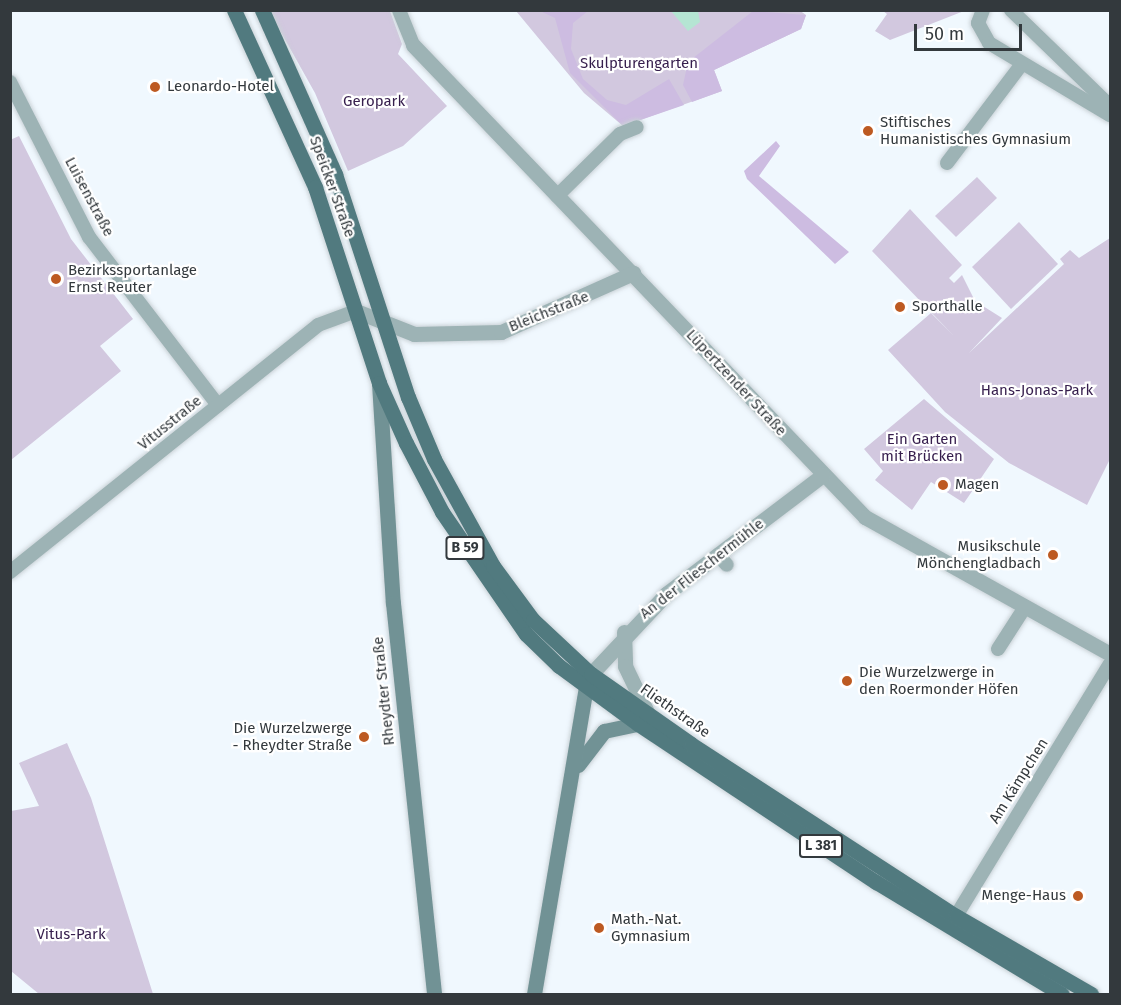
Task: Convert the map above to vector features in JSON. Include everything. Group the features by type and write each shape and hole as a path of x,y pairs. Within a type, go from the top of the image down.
{"main road":[{"name":"Speicker Straße","path":"234,10 315,187 379,383"},
{"name":"Speicker Straße","path":"262,10 335,174 385,323"},
{"name":"Fliethstraße","path":"385,323 408,397 458,509 511,594 588,680"},
{"name":"Fliethstraße","path":"379,383 442,512 500,602 526,634 876,882 1062,994"},
{"name":"Rheydter Straße","path":"379,383 393,603 434,994"},
{"path":"534,994 575,770 588,680"},
{"name":"Fliethstraße","path":"643,718 956,916 1091,994"},
{"path":"575,770 604,731 643,718"}],"street":[{"path":"399,10 413,45"},
{"path":"983,10 980,33 1021,65 1110,115"},
{"path":"1011,10 1110,106"},
{"name":"Lüpertzender Straße","path":"413,45 556,196 633,273 823,475 890,535 1110,654"},
{"path":"947,163 1021,65"},
{"name":"Luisenstraße","path":"10,82 88,237 218,405"},
{"path":"556,196 620,134 637,127"},
{"name":"Bleichstraße","path":"356,311 414,334 501,332 633,273"},
{"name":"Vitusstraße","path":"10,572 318,325 356,311"},
{"name":"An der Flieschermühle","path":"588,680 624,632 723,560 823,475"},
{"path":"998,649 1025,607"},
{"path":"624,632 625,666 643,718"},
{"name":"Am Kämpchen","path":"956,916 1110,664"}],"green space":[{"name":"Skulpturengarten","path":"799,10 806,15 801,29 714,70 722,91 623,126 584,93 516,11"},
{"name":"Geropark","path":"269,11 390,11 402,44 398,54 447,106 403,146 348,171 315,93"},
{"path":"883,11 964,11 890,40 875,31 887,14"},
{"name":"Bezirkssportanlage Ernst Reuter","path":"19,136 71,239 133,319 100,346 121,371 11,460 10,140"},
{"path":"977,177 997,198 956,237 935,216"},
{"name":"Hans-Jonas-Park","path":"910,209 962,265 949,278 954,283 962,275 975,301 1002,318 969,353 1064,264 1060,259 1070,250 1079,258 1110,238 1110,459 1087,505 1009,463 945,412 888,350 931,313 954,336 872,251"},
{"path":"1019,222 1058,264 1011,309 972,267"},
{"name":"Ein Garten mit Brücken","path":"924,399 994,459 964,503 931,482 912,510 875,480 883,471 864,449"},
{"name":"Vitus-Park","path":"67,743 91,798 153,994 39,994 11,971 11,811 39,806 19,763"}],"shaded area":[{"path":"540,11 588,11 573,23 571,49 583,79 607,100 626,105 669,79 684,105 623,126 570,73 555,18"},
{"path":"671,11 698,11 700,22 688,31"},
{"path":"753,11 806,15 801,29 714,70 722,91 692,102 683,85 688,62"},
{"path":"776,141 780,146 759,176 849,252 835,264 747,179 744,171"}],"place":[{"name":"Leonardo-Hotel","path":"155,87"},
{"name":"Stiftisches Humanistisches Gymnasium","path":"868,131"},
{"name":"Bezirkssportanlage Ernst Reuter","path":"56,279"},
{"name":"Sporthalle","path":"900,307"},
{"name":"Magen","path":"943,485"},
{"name":"Musikschule Mönchengladbach","path":"1053,555"},
{"name":"Die Wurzelzwerge in den Roermonder Höfen","path":"847,681"},
{"name":"Die Wurzelzwerge - Rheydter Straße","path":"364,737"},
{"name":"Menge-Haus","path":"1078,896"},
{"name":"Math.-Nat. Gymnasium","path":"599,928"}]}
